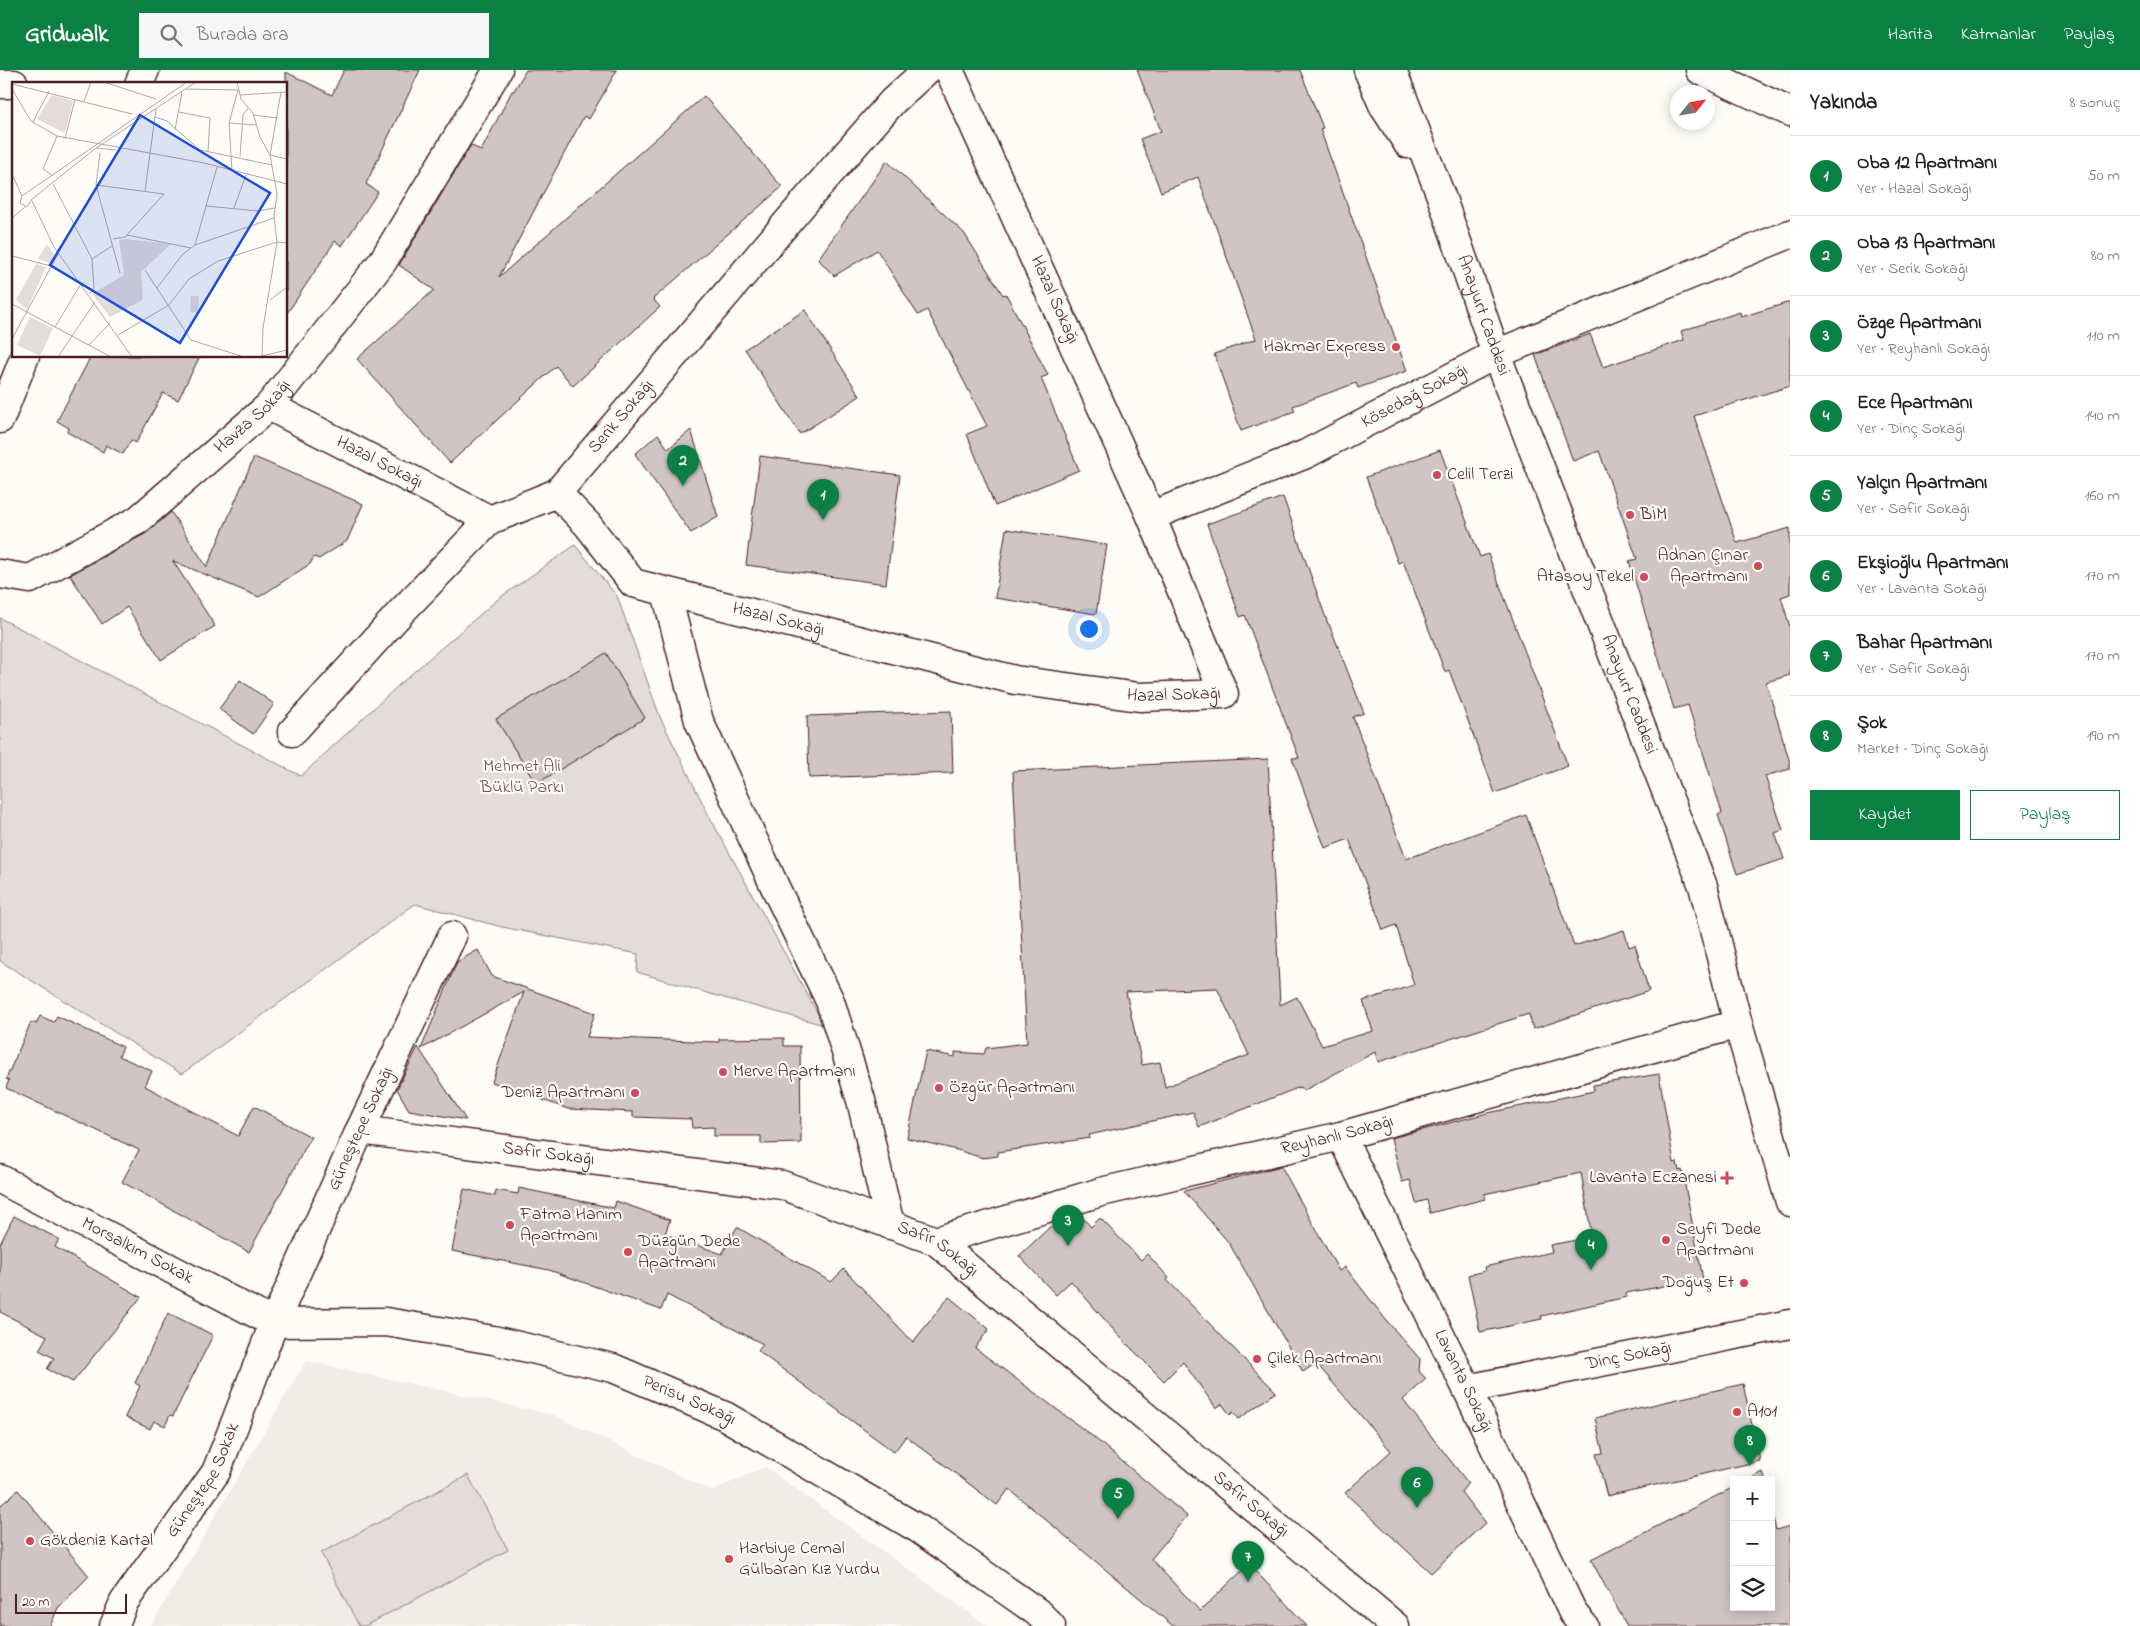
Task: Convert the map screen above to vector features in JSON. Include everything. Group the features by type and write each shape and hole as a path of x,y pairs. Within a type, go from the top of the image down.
{"street":[{"path":"140,82 145,70"},
{"name":"Havza Sokağı","path":"0,574 30,579 138,520 269,406 383,261 498,70"},
{"name":"Serik Sokağı","path":"292,732 402,611 490,520 557,493 808,198 893,101 927,70"},
{"name":"Hazal Sokağı","path":"557,493 587,524 633,584 1016,680 1139,697 1224,694 1151,516 949,70"},
{"name":"Anayurt Caddesi","path":"1368,70 1384,107 1441,196"},
{"name":"Anayurt Caddesi","path":"1392,70 1441,196 1496,354 1703,886 1738,1024 1786,1168 1790,1202"},
{"path":"1700,70 1790,112"},
{"name":"Kösedağ Sokağı","path":"1151,516 1306,454 1496,354 1790,234"},
{"path":"0,419 24,358"},
{"name":"Hazal Sokağı","path":"269,406 490,520"},
{"path":"666,592 699,721 830,1001 861,1100 890,1224"},
{"name":"Güneştepe Sokağı","path":"274,1323 360,1130 452,936"},
{"name":"Reyhanlı Sokağı","path":"936,1241 1101,1192 1341,1136 1738,1024"},
{"name":"Safir Sokağı","path":"360,1130 782,1185 936,1241 1396,1626"},
{"name":"Lavanta Sokağı","path":"1341,1136 1467,1389 1573,1613 1584,1626"},
{"name":"Morsalkım Sokak","path":"0,1179 274,1323"},
{"name":"Perisu Sokağı","path":"274,1323 386,1322 493,1340 613,1368 724,1416 919,1530 1036,1612 1050,1626"},
{"name":"Güneştepe Sokak","path":"114,1626 124,1602 216,1472 274,1323"},
{"name":"Dinç Sokağı","path":"1467,1389 1790,1324"}],"shaded area":[{"path":"306,1361 554,1415 712,1491 765,1467 988,1626 151,1626"}],"green space":[{"name":"Mehmet Ali Büklü Parkı","path":"575,545 617,596 660,717 708,814 824,1025 637,972 638,954 502,927 415,904 182,1074 0,961 0,618 301,776 401,683 498,599"},
{"path":"468,1475 508,1550 365,1626 359,1626 321,1553"}],"building":[{"path":"344,70 420,70 366,184 378,192 342,246 335,241 288,312 288,82 286,82 286,72 332,95"},
{"path":"526,70 617,70 589,119 584,116 499,277 704,96 782,187 653,299 660,307 573,386 556,366 450,463 357,359 434,290 399,265 471,145 481,151 512,91 514,91"},
{"path":"1137,70 1300,70 1323,128 1320,129 1407,371 1358,388 1356,383 1293,406 1295,411 1241,431 1214,354 1256,339 1198,177 1161,192 1140,139 1161,131"},
{"path":"887,161 964,233 1003,295 1006,294 1048,375 1041,378 1079,470 995,506 967,434 987,426 927,310 918,315 877,250 834,276 818,259"},
{"path":"1790,302 1790,386 1694,416 1737,543 1790,528 1790,594 1781,597 1790,627 1790,675 1766,682 1790,763 1790,769 1765,776 1783,830 1775,833 1784,859 1737,874 1718,815 1722,813 1688,705 1674,709 1629,561 1637,559 1599,451 1573,461 1535,355 1590,334 1603,367 1684,340 1681,331 1740,312 1741,317"},
{"path":"805,310 860,396 800,434 745,349"},
{"path":"90,358 199,358 178,400 163,393 136,443 131,440 123,454 106,445 103,452 67,432 69,428 57,421"},
{"path":"691,430 718,517 691,533 635,454 658,434 668,449"},
{"path":"1440,450 1480,557 1488,554 1568,766 1495,793 1449,670 1445,672 1403,561 1398,563 1366,477"},
{"path":"760,456 900,475 886,584 746,565"},
{"path":"254,457 363,504 347,541 319,559 314,557 310,564 259,597 173,561 215,626 161,660 127,607 102,624 70,575 145,534 171,512 207,567"},
{"path":"1283,497 1328,624 1364,713 1353,717 1406,859 1526,815 1574,946 1624,930 1629,947 1635,945 1649,991 1533,1029 1529,1014 1378,1062 1375,1052 1303,1091 1300,1087 1199,1127 1193,1112 1089,1135 1090,1138 998,1152 998,1156 983,1158 907,1138 926,1051 955,1057 955,1052 984,1054 986,1048 1027,1043 1013,771 1268,759 1280,1005 1297,997 1322,1046 1373,1031 1363,1001 1414,985 1396,925 1383,930 1349,839 1325,848 1292,758 1299,758 1245,615 1240,617 1207,524","holes":["1217,988 1249,1055 1165,1087 1160,1062 1142,1065 1126,992"]},
{"path":"1006,529 1107,545 1096,614 995,598"},
{"path":"606,653 645,718 536,784 496,719"},
{"path":"240,680 274,704 253,734 219,709"},
{"path":"951,711 953,773 809,778 807,716"},
{"path":"478,950 492,976 595,1013 587,1037 719,1042 719,1039 784,1038 784,1046 800,1046 801,1143 761,1144 761,1136 714,1136 714,1127 692,1128 691,1119 633,1117 633,1112 568,1109 492,1082 524,992 421,1049 457,962"},
{"path":"40,1016 54,1022 57,1016 123,1047 119,1056 152,1071 145,1086 238,1136 254,1106 311,1137 249,1252 122,1182 139,1150 6,1088 9,1080 6,1079 31,1022 36,1024"},
{"path":"418,1047 466,1120 409,1110 397,1089"},
{"path":"1659,1074 1674,1163 1677,1162 1679,1171 1682,1170 1703,1279 1626,1293 1627,1297 1541,1316 1542,1319 1480,1332 1468,1275 1485,1271 1484,1267 1552,1252 1550,1245 1592,1237 1581,1173 1484,1194 1485,1199 1430,1213 1427,1200 1416,1203 1410,1180 1402,1182 1391,1138 1488,1113 1594,1091 1593,1085"},
{"path":"1281,1166 1339,1271 1345,1267 1386,1320 1420,1359 1419,1371 1426,1379 1403,1400 1468,1483 1461,1492 1485,1523 1431,1573 1345,1493 1391,1451 1316,1363 1303,1372 1229,1243 1184,1191"},
{"path":"519,1188 614,1208 616,1201 670,1220 665,1234 722,1254 737,1227 831,1282 844,1269 913,1342 949,1297 989,1329 975,1348 1091,1435 1187,1516 1151,1559 1200,1611 1249,1564 1307,1626 1173,1626 1009,1489 997,1505 906,1436 894,1452 758,1351 763,1344 667,1295 661,1310 549,1270 452,1251 464,1189 495,1196 496,1190 518,1194"},
{"path":"14,1216 59,1239 55,1247 141,1297 73,1382 47,1369 54,1358 39,1350 47,1336 0,1312 0,1244"},
{"path":"1100,1218 1141,1260 1147,1254 1169,1278 1167,1280 1276,1392 1239,1419 1233,1412 1230,1415 1222,1404 1216,1408 1183,1362 1164,1381 1118,1335 1071,1281 1056,1295 1019,1256 1051,1226 1056,1231 1061,1226 1084,1219 1091,1227"},
{"path":"168,1313 213,1335 173,1416 170,1415 165,1426 154,1421 150,1429 125,1417 140,1386 135,1383"},
{"path":"1743,1384 1760,1461 1607,1496 1596,1454 1603,1453 1595,1418"},
{"path":"1763,1472 1764,1476 1756,1476"},
{"path":"1730,1489 1730,1611 1775,1611 1775,1526 1776,1530 1790,1526 1790,1626 1627,1626 1591,1560"},
{"name":"Gökdeniz Kartal","path":"18,1490 89,1576 58,1608 50,1626 0,1626 0,1506"}],"place":[{"name":"Hakmar Express","path":"1396,347"},
{"name":"Celil Terzi","path":"1437,475"},
{"name":"Oba 13 Apartmanı","path":"683,486"},
{"name":"BİM","path":"1630,515"},
{"name":"Oba 12 Apartmanı","path":"823,520"},
{"name":"Adnan Çınar Apartmanı","path":"1758,566"},
{"name":"Atasoy Tekel","path":"1644,577"},
{"name":"Merve Apartmanı","path":"723,1072"},
{"name":"Özgür Apartmanı","path":"939,1088"},
{"name":"Deniz Apartmanı","path":"635,1093"},
{"name":"Lavanta Eczanesi","path":"1727,1178"},
{"name":"Fatma Hanım Apartmanı","path":"510,1225"},
{"name":"Seyfi Dede Apartmanı","path":"1666,1240"},
{"name":"Özge Apartmanı","path":"1068,1246"},
{"name":"Düzgün Dede Apartmanı","path":"628,1252"},
{"name":"Ece Apartmanı","path":"1591,1270"},
{"name":"Doğuş Et","path":"1744,1283"},
{"name":"Çilek Apartmanı","path":"1257,1359"},
{"name":"A101","path":"1737,1412"},
{"name":"Şok","path":"1750,1466"},
{"name":"Ekşioğlu Apartmanı","path":"1417,1508"},
{"name":"Yalçın Apartmanı","path":"1118,1519"},
{"name":"Gökdeniz Kartal","path":"30,1541"},
{"name":"Harbiye Cemal Gülbaran Kız Yurdu","path":"729,1559"},
{"name":"Bahar Apartmanı","path":"1248,1582"}]}
